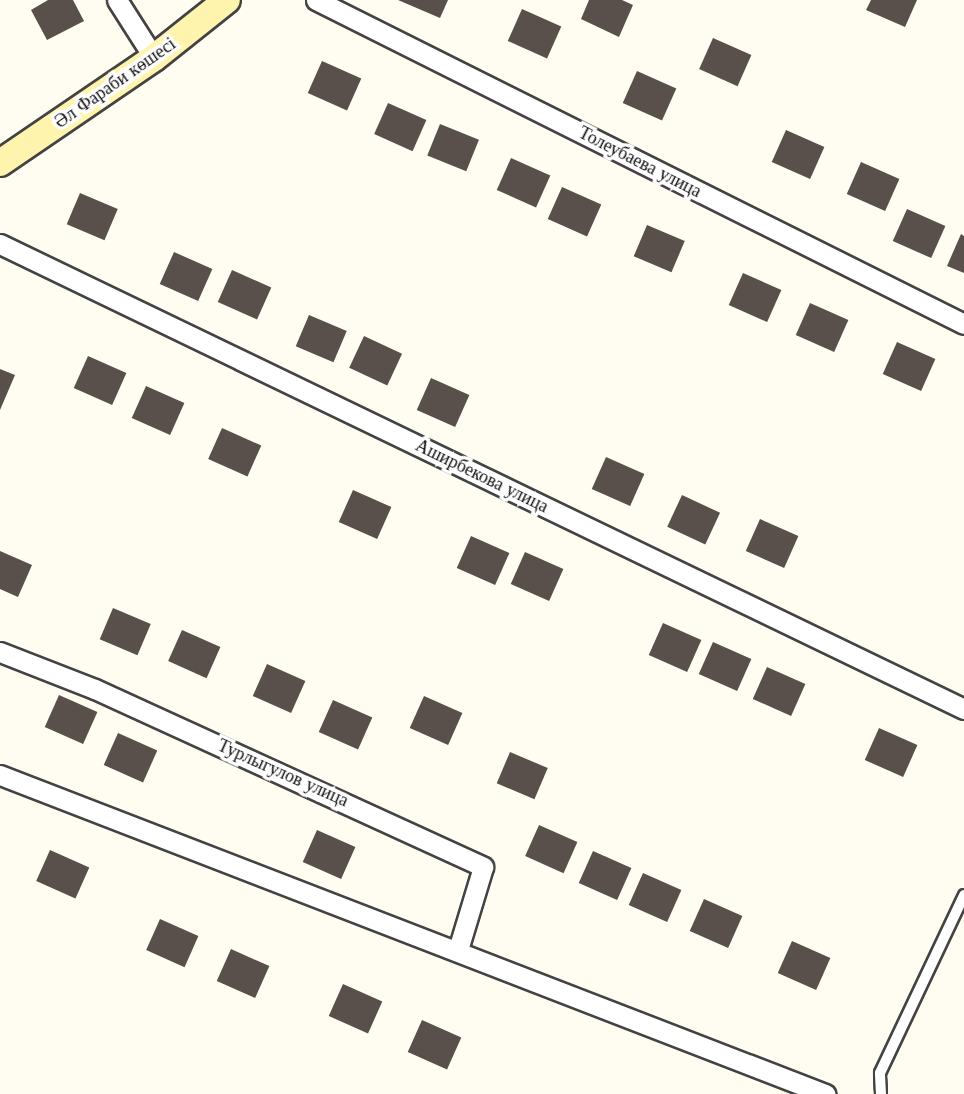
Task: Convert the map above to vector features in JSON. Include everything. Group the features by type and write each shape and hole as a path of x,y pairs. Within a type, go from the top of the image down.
{"street":[{"path":"117,0 154,58"},
{"name":"Әл Фараби көшесі","path":"0,163 154,58 226,0"},
{"name":"Толеубаева улица","path":"316,0 964,324"},
{"name":"Аширбекова улица","path":"0,244 964,709"},
{"name":"Турлыгулов улица","path":"0,652 107,694 483,867 458,950"},
{"path":"0,775 825,1094"}],"lane":[{"path":"881,1094 880,1073 964,895"}],"building":[{"path":"48,0 73,0 84,21 47,40 31,10"},
{"path":"398,0 448,0 440,18"},
{"path":"589,0 622,0 633,5 619,37 581,19"},
{"path":"871,0 917,0 905,27 866,10"},
{"path":"522,9 561,26 547,58 508,41"},
{"path":"713,38 751,55 738,86 699,69"},
{"path":"322,61 361,78 347,110 308,93"},
{"path":"637,71 676,88 662,120 623,103"},
{"path":"388,103 426,120 413,151 374,134"},
{"path":"440,124 479,140 466,171 427,156"},
{"path":"786,130 824,147 810,179 772,162"},
{"path":"511,158 550,175 536,207 497,190"},
{"path":"861,162 899,179 885,211 847,194"},
{"path":"562,187 601,204 587,236 548,219"},
{"path":"80,193 118,209 104,240 67,224"},
{"path":"907,209 945,226 931,258 893,241"},
{"path":"647,225 685,241 671,272 634,256"},
{"path":"961,234 964,236 964,273 947,266"},
{"path":"174,252 212,269 198,301 160,284"},
{"path":"232,270 271,287 257,319 218,302"},
{"path":"743,273 781,290 767,322 729,305"},
{"path":"810,303 848,320 834,352 796,335"},
{"path":"309,315 347,331 333,362 296,346"},
{"path":"364,336 402,354 387,385 349,368"},
{"path":"897,342 935,359 921,391 883,374"},
{"path":"88,356 126,373 112,405 74,388"},
{"path":"0,369 15,375 0,410"},
{"path":"431,378 469,395 455,427 417,410"},
{"path":"146,386 184,403 170,435 132,418"},
{"path":"222,428 261,445 247,477 208,459"},
{"path":"606,457 644,474 630,506 592,489"},
{"path":"353,490 391,507 377,539 339,522"},
{"path":"682,495 720,513 705,544 667,527"},
{"path":"760,519 798,536 784,568 746,551"},
{"path":"471,536 509,553 495,585 457,568"},
{"path":"0,551 32,565 18,597 0,589"},
{"path":"525,552 563,569 549,601 511,584"},
{"path":"113,608 151,624 137,655 100,639"},
{"path":"663,623 701,640 687,672 649,655"},
{"path":"182,630 220,647 207,678 168,661"},
{"path":"713,642 751,659 737,691 699,674"},
{"path":"267,664 305,681 291,713 253,696"},
{"path":"767,667 805,684 791,716 753,699"},
{"path":"59,695 97,712 83,744 45,727"},
{"path":"424,696 462,713 448,745 410,728"},
{"path":"333,700 372,717 358,749 319,732"},
{"path":"879,728 917,745 903,777 865,760"},
{"path":"118,733 157,750 143,782 104,765"},
{"path":"510,752 548,768 534,799 497,783"},
{"path":"539,825 577,842 564,873 525,856"},
{"path":"317,830 355,847 341,879 303,862"},
{"path":"50,850 89,867 75,899 36,881"},
{"path":"593,851 631,868 617,900 579,883"},
{"path":"643,873 681,890 667,922 629,905"},
{"path":"704,899 742,916 728,948 690,931"},
{"path":"160,919 198,936 185,967 146,950"},
{"path":"792,941 830,958 816,990 778,973"},
{"path":"231,949 269,966 255,998 217,981"},
{"path":"343,984 382,1001 368,1033 329,1016"},
{"path":"422,1020 461,1037 447,1069 408,1052"}]}
